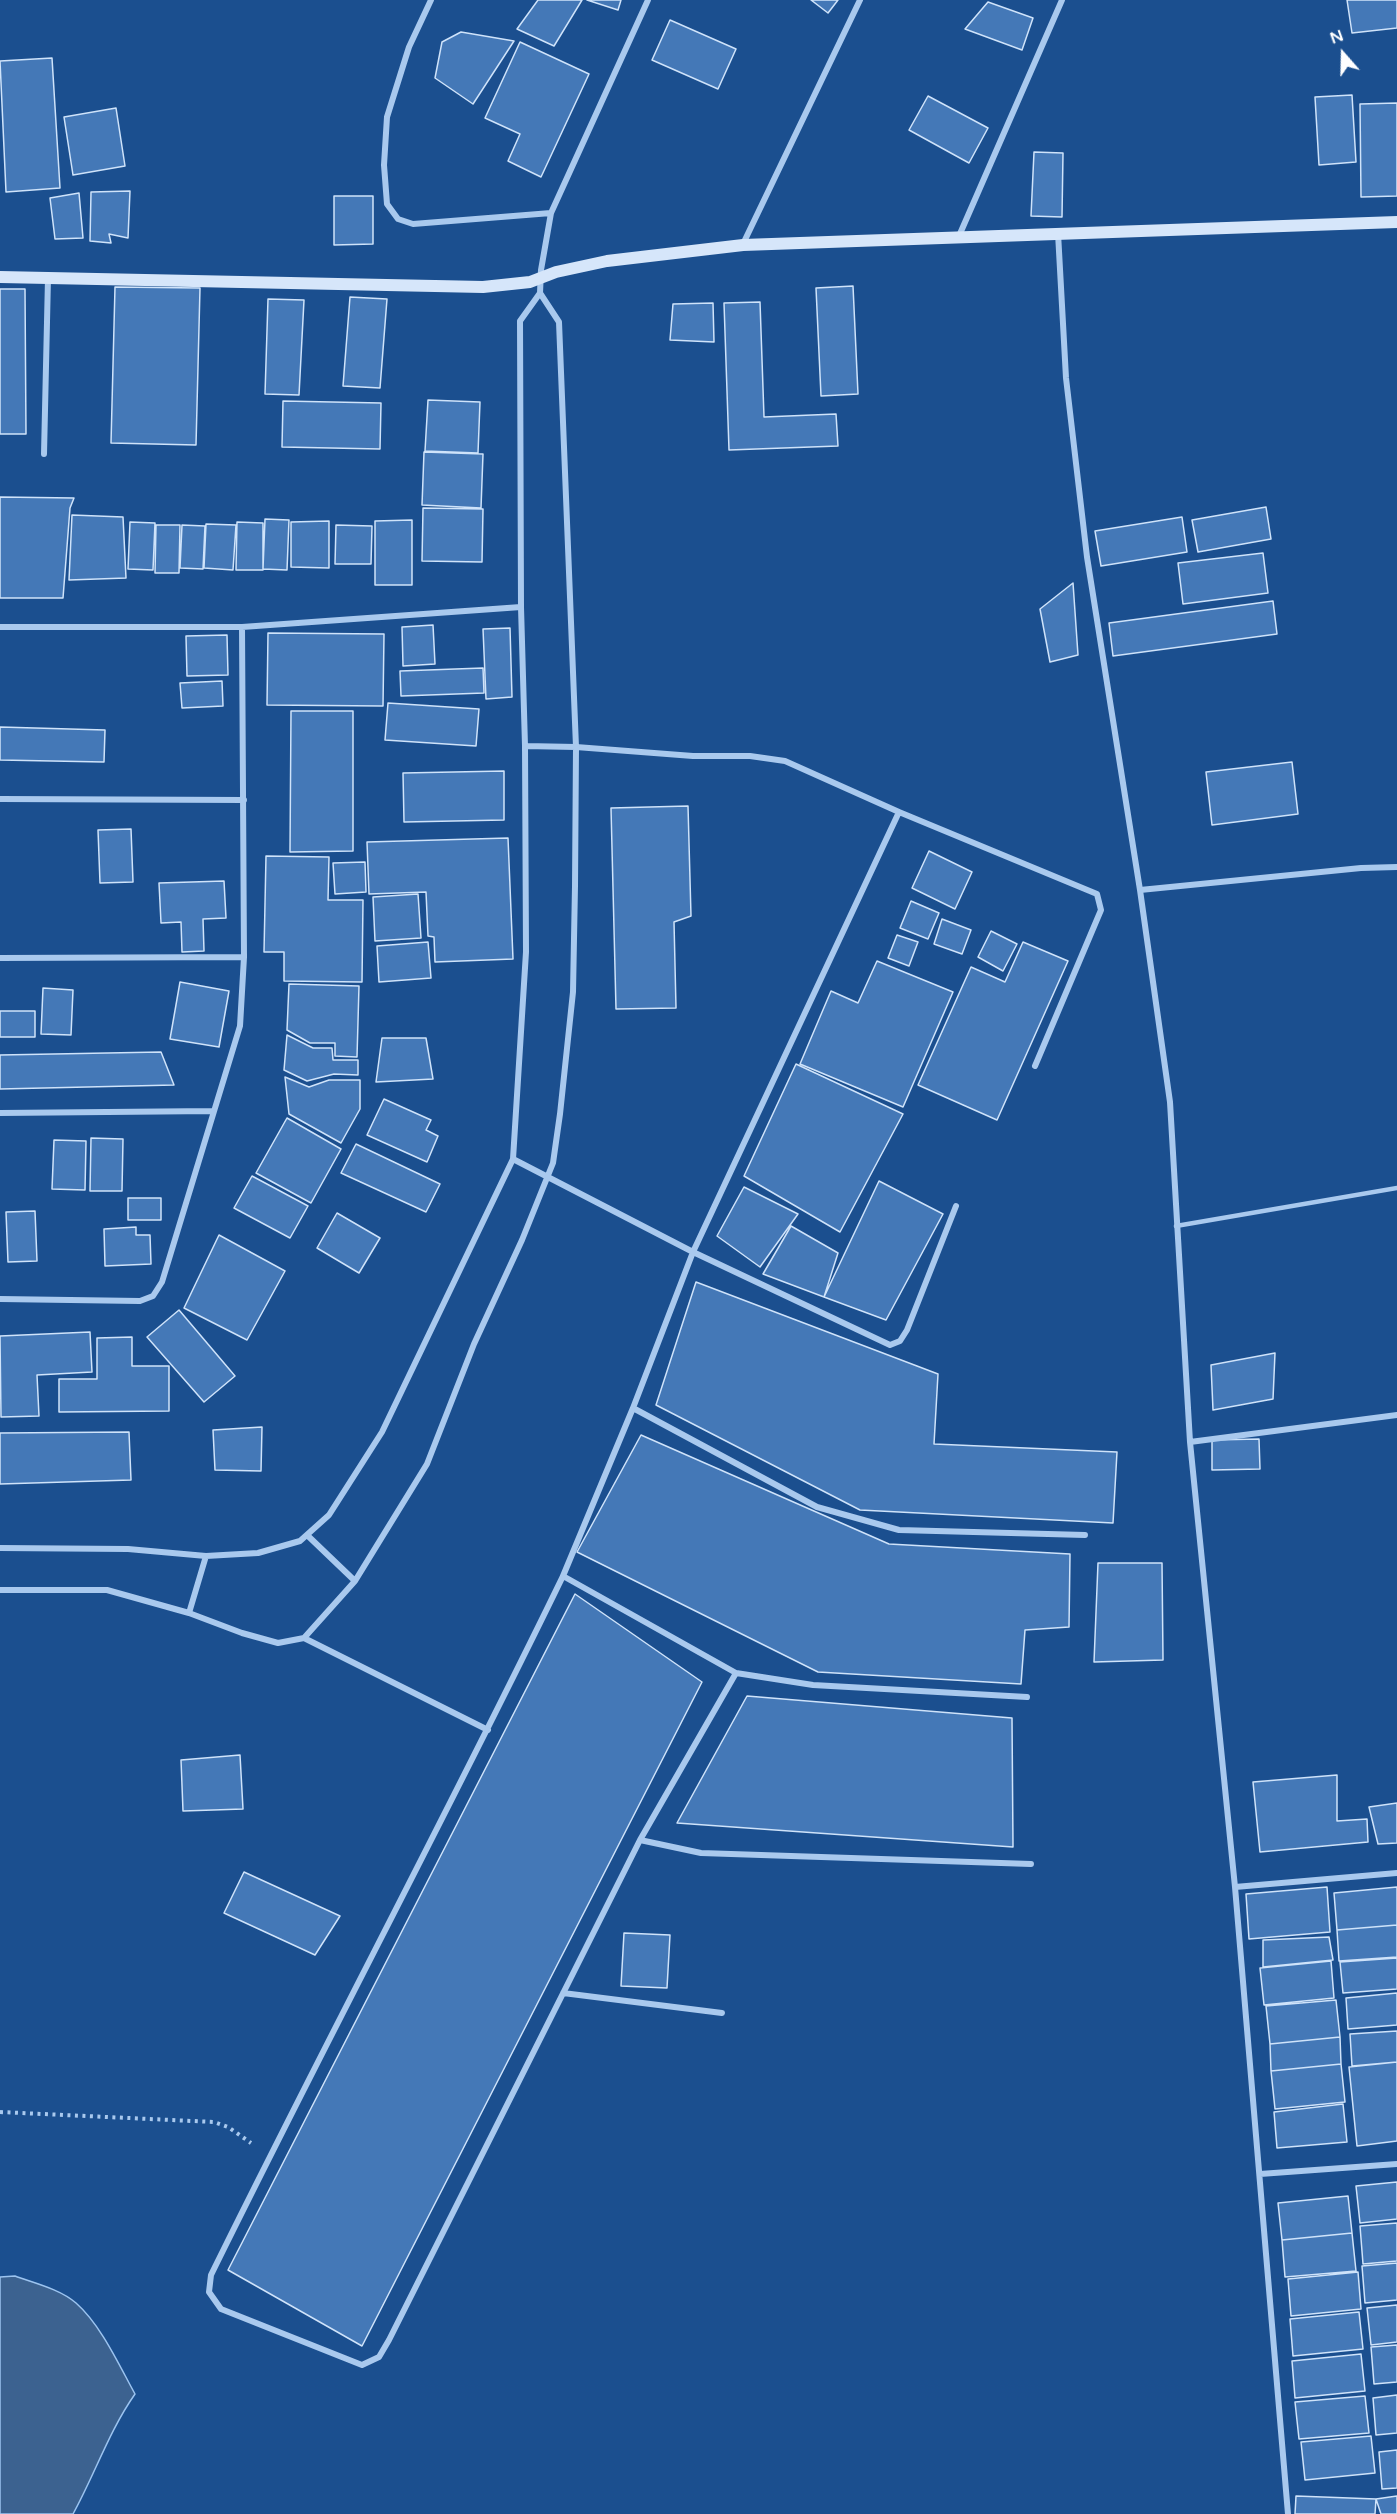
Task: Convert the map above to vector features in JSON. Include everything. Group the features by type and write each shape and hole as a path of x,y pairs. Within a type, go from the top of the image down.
{"street":[{"path":"431,0 409,47 387,117 384,165 387,204 391,213 398,219 413,224 551,213"},
{"path":"0,1548 128,1549 206,1556 258,1553 300,1541 329,1515 382,1432 513,1159 526,952 520,321 540,293 551,213 648,0"},
{"path":"743,245 860,0"},
{"path":"959,236 1062,0"},
{"path":"0,277 483,287 541,280 555,272 607,261 743,245 1058,232 1397,222"},
{"path":"1058,232 1066,378 1087,557 1140,890 1170,1102 1190,1442 1235,1887 1288,2514"},
{"path":"44,454 48,278"},
{"path":"0,1590 107,1590 189,1613 242,1634 278,1643 304,1638 356,1581 428,1464 474,1344 522,1240 553,1163 573,992 576,747 559,322 540,293"},
{"path":"0,627 242,627 521,607"},
{"path":"0,1299 140,1300 153,1296 162,1282 240,1026 244,957 242,627"},
{"path":"525,746 576,747 693,756 750,756 785,761 898,812 1097,894 1101,910 1035,1066"},
{"path":"0,799 244,800"},
{"path":"736,1673 640,1840 379,2357 362,2364 221,2309 209,2292 211,2276 488,1730 563,1576 633,1408 693,1252 898,812"},
{"path":"1140,890 1361,868 1397,867"},
{"path":"0,958 244,957"},
{"path":"0,1113 214,1111"},
{"path":"513,1159 548,1175 693,1252 890,1345 900,1341 907,1330 956,1206"},
{"path":"633,1408 817,1507 899,1530 1085,1535"},
{"path":"1190,1442 1397,1416"},
{"path":"307,1535 356,1581"},
{"path":"189,1613 206,1556"},
{"path":"563,1576 736,1673 813,1685 1027,1697"},
{"path":"304,1638 488,1730"},
{"path":"640,1840 702,1853 1031,1864"},
{"path":"1235,1887 1397,1873"},
{"path":"563,1993 722,2013"},
{"path":"1260,2174 1397,2164"}],"lane":[{"path":"1176,1226 1397,1188"}],"path":[{"path":"0,2112 214,2122 228,2127 270,2156"}],"water":[{"path":"15,2276 55,2290 76,2303 94,2322 135,2394 117,2423 73,2514 0,2514 0,2277"}],"building":[{"path":"538,0 582,0 554,46 517,29"},
{"path":"587,0 621,0 618,10"},
{"path":"811,0 838,0 828,13"},
{"path":"1347,0 1397,0 1397,28 1352,33"},
{"path":"988,2 1033,18 1022,50 965,29"},
{"path":"670,20 736,49 718,89 652,60"},
{"path":"461,32 514,41 473,104 435,78 442,42"},
{"path":"520,42 589,74 541,177 508,161 520,134 485,118"},
{"path":"52,58 60,188 6,192 0,61"},
{"path":"1352,95 1356,162 1319,165 1315,97"},
{"path":"928,96 988,128 969,163 909,130"},
{"path":"1397,103 1397,196 1361,197 1360,104"},
{"path":"116,108 125,166 73,175 64,117"},
{"path":"1034,152 1063,153 1062,217 1031,216"},
{"path":"130,191 128,238 109,234 111,243 90,241 91,192"},
{"path":"79,193 83,238 55,239 50,198"},
{"path":"334,196 373,196 373,244 334,245"},
{"path":"853,286 858,394 821,396 816,288"},
{"path":"115,287 200,288 196,445 111,443"},
{"path":"0,289 25,289 26,434 0,434"},
{"path":"350,297 387,299 380,388 343,386"},
{"path":"268,299 304,300 299,395 265,394"},
{"path":"760,302 764,417 836,414 838,446 729,450 724,303"},
{"path":"713,303 714,342 670,340 673,304"},
{"path":"428,400 480,402 478,453 425,451"},
{"path":"283,401 381,403 380,449 282,447"},
{"path":"424,452 483,454 481,508 422,505"},
{"path":"0,497 74,498 70,508 63,598 0,598"},
{"path":"1266,507 1271,539 1198,552 1192,520"},
{"path":"423,508 483,509 482,562 422,561"},
{"path":"72,515 123,517 126,578 69,580"},
{"path":"1182,517 1187,552 1101,566 1095,531"},
{"path":"265,519 289,520 287,570 263,569"},
{"path":"412,520 412,585 375,585 375,521"},
{"path":"329,521 329,568 291,567 291,522"},
{"path":"130,522 155,523 153,570 128,569"},
{"path":"237,522 263,523 263,570 236,570"},
{"path":"206,524 236,525 233,570 204,568"},
{"path":"156,525 180,525 179,573 155,573"},
{"path":"182,525 205,526 203,569 180,568"},
{"path":"336,525 372,526 371,564 335,564"},
{"path":"1263,553 1268,593 1183,604 1178,563"},
{"path":"1073,583 1078,655 1050,662 1040,609"},
{"path":"1273,601 1277,634 1113,656 1109,623"},
{"path":"433,625 435,664 403,666 402,627"},
{"path":"510,628 512,697 486,699 483,629"},
{"path":"268,633 384,634 383,706 267,705"},
{"path":"227,635 228,675 187,676 186,636"},
{"path":"483,668 484,693 401,696 400,671"},
{"path":"222,681 223,706 182,708 180,683"},
{"path":"388,703 479,709 476,746 385,740"},
{"path":"291,711 353,711 353,851 290,852"},
{"path":"0,727 105,730 104,762 0,760"},
{"path":"1292,762 1298,814 1212,825 1206,772"},
{"path":"504,771 504,820 404,822 403,773"},
{"path":"688,806 691,916 674,922 676,1008 616,1009 611,808"},
{"path":"131,829 133,882 100,883 98,830"},
{"path":"508,838 513,959 435,962 434,937 428,936 426,892 369,894 367,842"},
{"path":"929,851 972,872 955,909 912,888"},
{"path":"266,856 329,857 328,900 363,900 362,982 284,981 284,952 264,952"},
{"path":"365,862 366,892 335,894 333,863"},
{"path":"224,881 226,918 203,919 204,951 182,952 181,922 161,923 159,883"},
{"path":"418,894 421,938 375,941 373,897"},
{"path":"911,901 939,913 928,939 900,928"},
{"path":"942,919 971,930 962,954 934,944"},
{"path":"991,931 1017,944 1003,971 978,957"},
{"path":"897,935 918,942 909,966 888,958"},
{"path":"428,942 431,978 379,982 377,946"},
{"path":"1023,942 1068,961 997,1120 918,1085 971,967 1005,982"},
{"path":"877,961 953,992 903,1107 800,1064 831,991 858,1003"},
{"path":"180,982 229,991 219,1047 170,1039"},
{"path":"289,984 359,986 357,1057 335,1056 335,1043 310,1043 287,1030"},
{"path":"43,988 73,990 71,1035 41,1034"},
{"path":"0,1011 35,1011 35,1037 0,1037"},
{"path":"287,1035 313,1048 332,1048 333,1060 358,1060 358,1075 334,1074 307,1081 284,1070"},
{"path":"382,1038 426,1038 433,1079 376,1082"},
{"path":"161,1052 174,1085 0,1089 0,1055"},
{"path":"796,1064 903,1114 840,1232 744,1176"},
{"path":"285,1077 309,1087 329,1080 360,1080 360,1109 341,1143 289,1114"},
{"path":"384,1099 431,1120 426,1130 438,1136 427,1162 367,1135"},
{"path":"287,1118 341,1149 311,1203 256,1173"},
{"path":"91,1138 123,1139 122,1191 90,1191"},
{"path":"54,1140 86,1141 85,1190 52,1189"},
{"path":"356,1144 440,1184 426,1212 341,1173"},
{"path":"252,1176 308,1206 290,1238 234,1208"},
{"path":"879,1181 943,1214 886,1320 824,1297"},
{"path":"744,1187 798,1214 760,1267 717,1236"},
{"path":"128,1198 161,1198 161,1220 128,1220"},
{"path":"35,1211 37,1261 8,1262 6,1212"},
{"path":"337,1213 380,1238 359,1273 317,1248"},
{"path":"791,1226 838,1253 824,1297 763,1274"},
{"path":"136,1227 136,1235 150,1235 151,1264 105,1266 104,1229"},
{"path":"219,1235 285,1271 247,1340 184,1308"},
{"path":"696,1282 938,1374 934,1444 1117,1452 1113,1523 860,1510 656,1405"},
{"path":"179,1310 235,1376 204,1402 147,1337"},
{"path":"90,1332 92,1372 37,1375 39,1416 1,1417 0,1336"},
{"path":"132,1337 132,1366 169,1366 169,1411 59,1412 59,1379 97,1379 97,1338"},
{"path":"1275,1353 1273,1399 1213,1410 1211,1365"},
{"path":"262,1427 261,1471 215,1470 213,1430"},
{"path":"129,1432 131,1480 0,1484 0,1433"},
{"path":"641,1435 889,1544 1070,1554 1069,1627 1025,1630 1021,1684 818,1672 577,1552"},
{"path":"1259,1439 1260,1469 1212,1470 1212,1440"},
{"path":"1098,1563 1162,1563 1163,1660 1094,1662"},
{"path":"575,1594 702,1682 362,2346 228,2270"},
{"path":"747,1696 1012,1718 1013,1847 677,1823"},
{"path":"240,1755 243,1809 183,1811 181,1760"},
{"path":"1337,1775 1337,1821 1367,1819 1368,1842 1260,1852 1253,1782"},
{"path":"1397,1803 1397,1843 1378,1844 1369,1807"},
{"path":"244,1872 340,1916 315,1955 224,1913"},
{"path":"1327,1887 1330,1932 1249,1939 1246,1894"},
{"path":"1397,1887 1397,1925 1337,1930 1334,1893"},
{"path":"1397,1925 1397,1957 1339,1961 1337,1930"},
{"path":"624,1933 670,1935 667,1988 621,1986"},
{"path":"1329,1937 1333,1960 1263,1967 1263,1940"},
{"path":"1397,1958 1397,1989 1343,1993 1340,1962"},
{"path":"1331,1961 1334,1998 1264,2005 1260,1968"},
{"path":"1397,1993 1397,2025 1348,2029 1346,1998"},
{"path":"1336,2000 1340,2037 1270,2044 1266,2006"},
{"path":"1397,2031 1397,2062 1352,2066 1350,2034"},
{"path":"1340,2037 1341,2064 1271,2071 1270,2044"},
{"path":"1397,2062 1397,2141 1357,2146 1349,2067"},
{"path":"1341,2064 1345,2102 1275,2109 1271,2071"},
{"path":"1343,2104 1347,2142 1277,2148 1274,2112"},
{"path":"1397,2182 1397,2219 1360,2223 1356,2186"},
{"path":"1348,2196 1352,2233 1282,2240 1278,2203"},
{"path":"1397,2223 1397,2261 1363,2264 1360,2226"},
{"path":"1352,2233 1356,2271 1285,2277 1282,2240"},
{"path":"1397,2263 1397,2300 1365,2303 1362,2266"},
{"path":"1358,2272 1361,2309 1291,2316 1288,2279"},
{"path":"1397,2305 1397,2342 1371,2345 1367,2308"},
{"path":"1359,2312 1363,2349 1293,2356 1290,2319"},
{"path":"1397,2345 1397,2382 1374,2384 1371,2347"},
{"path":"1361,2354 1365,2391 1295,2398 1292,2361"},
{"path":"1397,2395 1397,2433 1376,2435 1373,2398"},
{"path":"1365,2396 1369,2433 1299,2439 1295,2402"},
{"path":"1371,2436 1375,2473 1305,2480 1301,2442"},
{"path":"1397,2450 1397,2488 1382,2489 1379,2452"},
{"path":"1296,2496 1376,2499 1375,2514 1295,2514"},
{"path":"1397,2496 1397,2514 1381,2514 1376,2499"}]}
